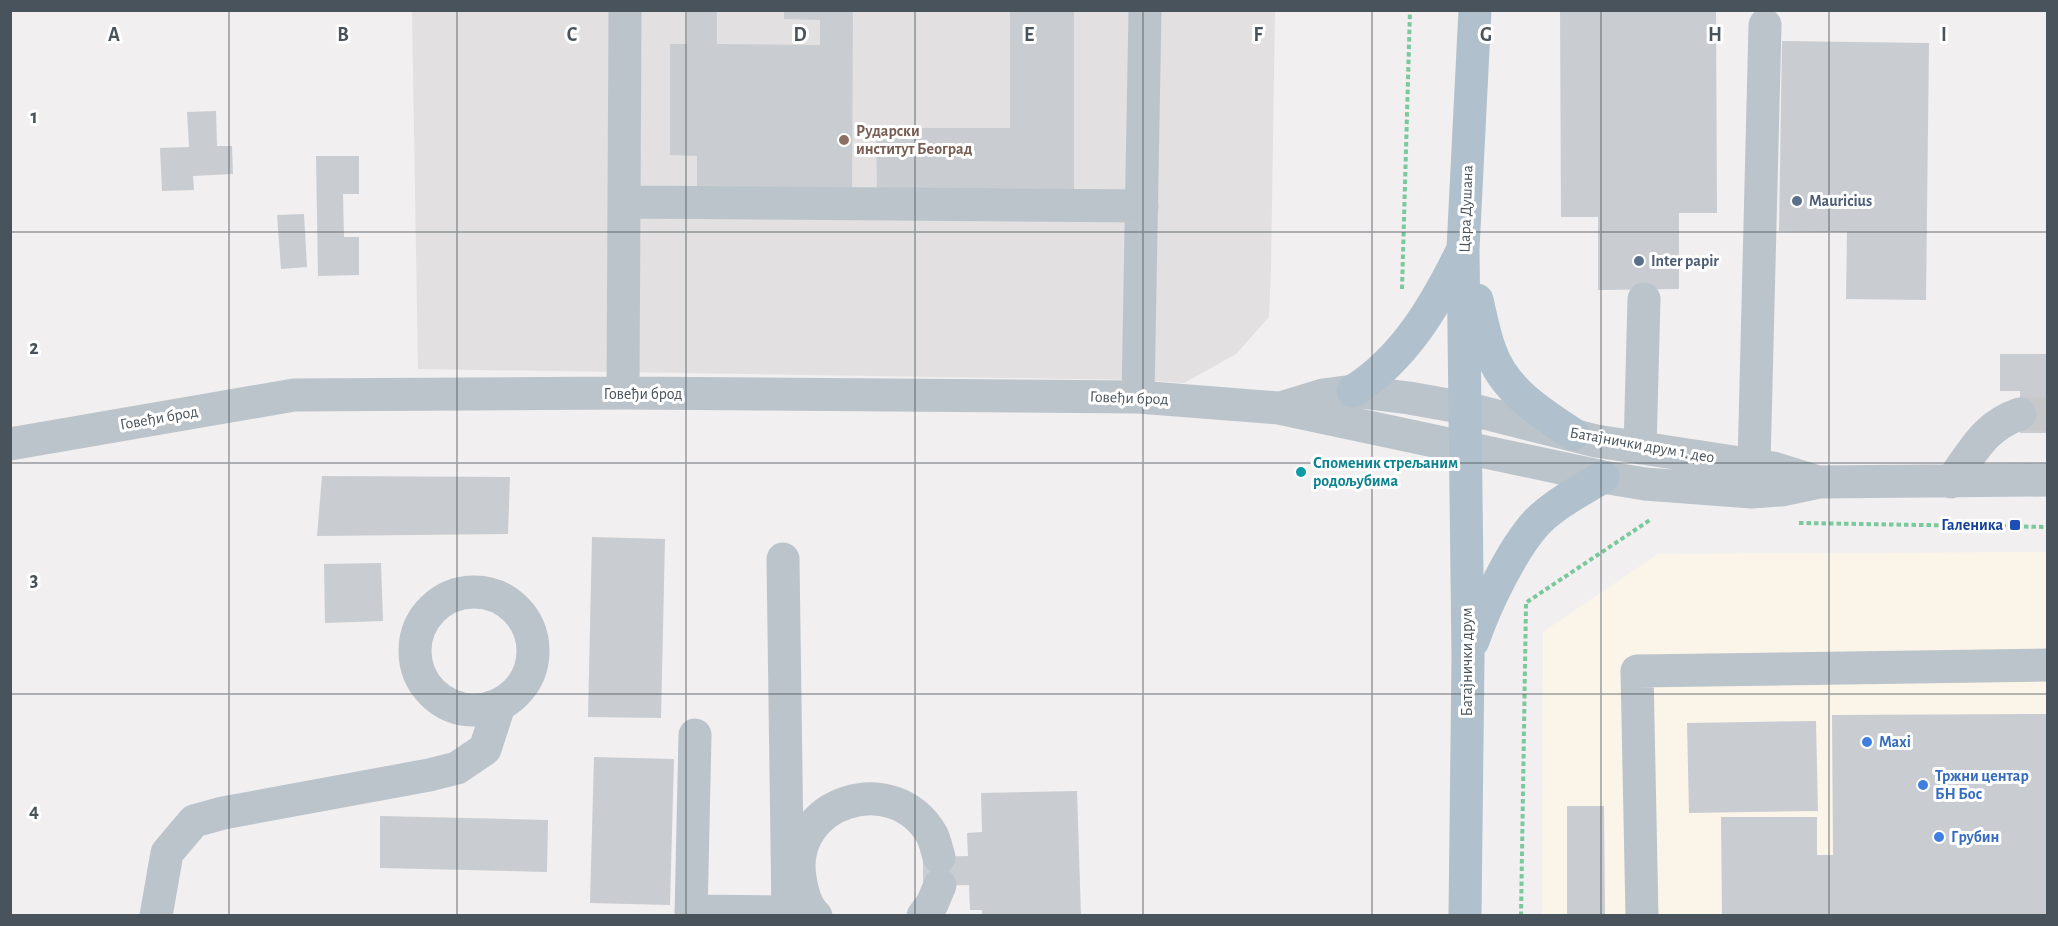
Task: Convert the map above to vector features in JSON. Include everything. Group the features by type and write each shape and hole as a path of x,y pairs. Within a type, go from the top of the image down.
{"main road":[{"name":"Цара Душана","path":"1465,408 1463,249 1475,10"},
{"path":"1353,391 1374,378 1400,352 1436,302 1463,249"},
{"path":"1463,249 1490,351 1502,375 1518,394 1573,434"},
{"name":"Батајнички друм","path":"1465,408 1468,657 1465,915"},
{"path":"1468,657 1482,615 1514,554 1536,523 1557,505 1603,477"}],"street":[{"path":"623,393 625,10"},
{"path":"1138,397 1145,10"},
{"path":"1754,465 1765,25"},
{"path":"624,202 1142,206"},
{"path":"1640,448 1644,299"},
{"name":"Батајнички друм 1. део","path":"1279,408 1323,395 1353,391 1465,408 1596,441 1773,468 1819,482"},
{"name":"Говеђи брод","path":"10,444 294,395 623,393 1138,397 1279,408"},
{"name":"Батајнички друм 1. део","path":"1279,408 1645,484 1752,492 1781,490 1819,482 2048,480"},
{"path":"1952,482 1989,430 2003,420 2020,414"},
{"path":"783,559 800,912"},
{"path":"1642,915 1637,671 2048,665"},
{"path":"156,915 167,853 194,821 223,813 429,776 457,768 485,749 499,706"},
{"path":"695,735 691,913 800,912"},
{"path":"800,912 801,890 798,867 802,844 814,824 832,809 853,800 876,798 899,804 918,818 932,836 939,871 932,904 923,915"}],"path":[{"path":"1401,293 1410,10"},
{"path":"1521,915 1526,603 1650,520 1661,520"},
{"path":"1790,522 2048,527"}],"shaded area":[{"name":"Рударски институт Београд","path":"412,11 1275,11 1269,317 1236,354 1184,383 1140,380 418,369"},
{"path":"2047,552 2047,915 1542,916 1543,632 1658,554"}],"building":[{"path":"687,10 717,10 717,44 820,45 820,20 784,19 784,10 853,10 852,192 697,191 697,156 670,155 670,44 687,44"},
{"path":"1010,10 1074,10 1074,191 877,191 876,128 1010,128"},
{"path":"1560,11 1716,11 1717,213 1679,213 1679,289 1598,290 1598,217 1561,217"},
{"path":"1782,41 1929,43 1926,300 1846,299 1847,232 1779,231"},
{"path":"216,111 217,146 232,146 233,174 193,176 194,190 162,191 160,148 189,147 187,112"},
{"path":"316,156 359,156 359,194 343,194 344,237 359,237 359,275 318,276"},
{"path":"304,214 307,267 281,269 277,215"},
{"path":"2000,354 2048,354 2048,433 2020,433 2020,391 2000,391"},
{"path":"322,476 510,477 508,534 317,536"},
{"path":"592,537 665,539 661,718 588,717"},
{"path":"381,563 383,621 325,623 324,564"},
{"path":"2048,714 2048,916 1722,916 1721,817 1817,817 1817,855 1833,855 1832,715"},
{"path":"1816,721 1818,811 1689,813 1687,723"},
{"path":"594,757 674,759 670,905 590,903"},
{"path":"1077,791 1081,916 982,916 982,910 970,910 969,885 923,886 923,857 968,856 967,833 982,832 981,793"},
{"path":"1567,806 1604,806 1605,916 1567,916"},
{"path":"380,816 548,820 547,872 380,868"}],"tunnel":[{"path":"2020,414 2048,414"}],"place":[{"name":"Рударски институт Београд","path":"844,140"},
{"name":"Mauricius","path":"1797,201"},
{"name":"Inter papir","path":"1639,261"},
{"name":"Споменик стрељаним родољубима","path":"1301,472"},
{"name":"Галеника","path":"2015,525"},
{"name":"Maxi","path":"1867,742"},
{"name":"Тржни центар БН Бос","path":"1923,785"},
{"name":"Грубин","path":"1939,837"}]}
